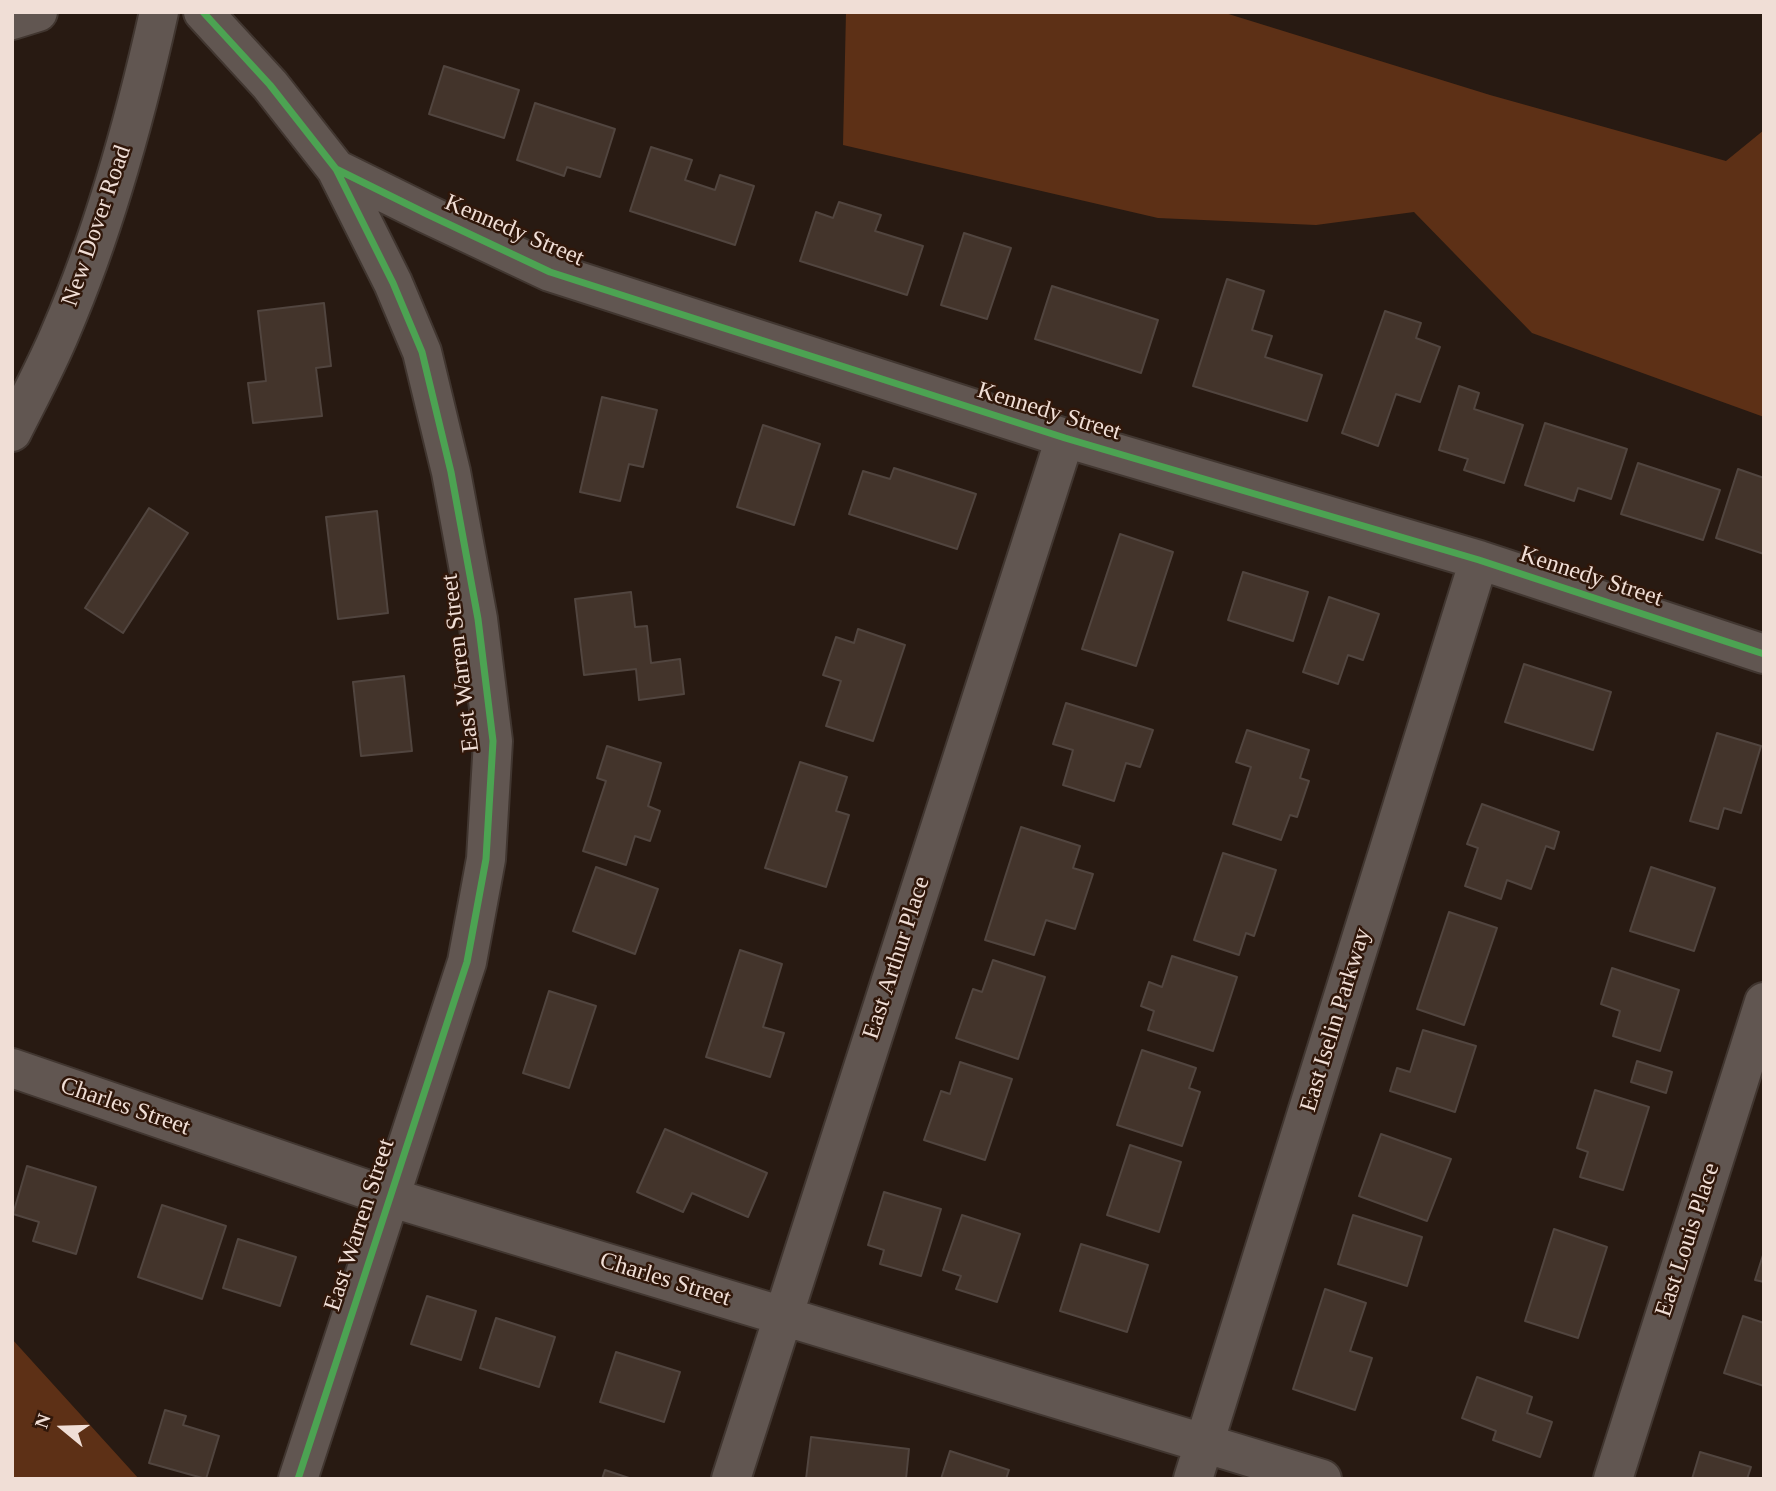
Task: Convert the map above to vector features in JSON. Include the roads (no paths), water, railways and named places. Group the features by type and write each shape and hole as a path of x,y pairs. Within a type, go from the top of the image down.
{"street":[{"path":"12,20 38,12"},
{"name":"New Dover Road","path":"12,432 61,331 103,221 146,69 159,12"},
{"name":"East Warren Street","path":"203,12 270,85 337,169 393,283 422,352 454,485 478,619 493,741 485,859 467,962 299,1479"},
{"name":"Kennedy Street","path":"337,169 427,215 550,272 1065,438 1479,560 1764,654"},
{"name":"East Arthur Place","path":"731,1479 1065,438"},
{"name":"East Iselin Parkway","path":"1193,1479 1479,560"},
{"name":"East Louis Place","path":"1613,1479 1764,1002"},
{"name":"Charles Street","path":"12,1068 389,1197 1322,1479"}]}
